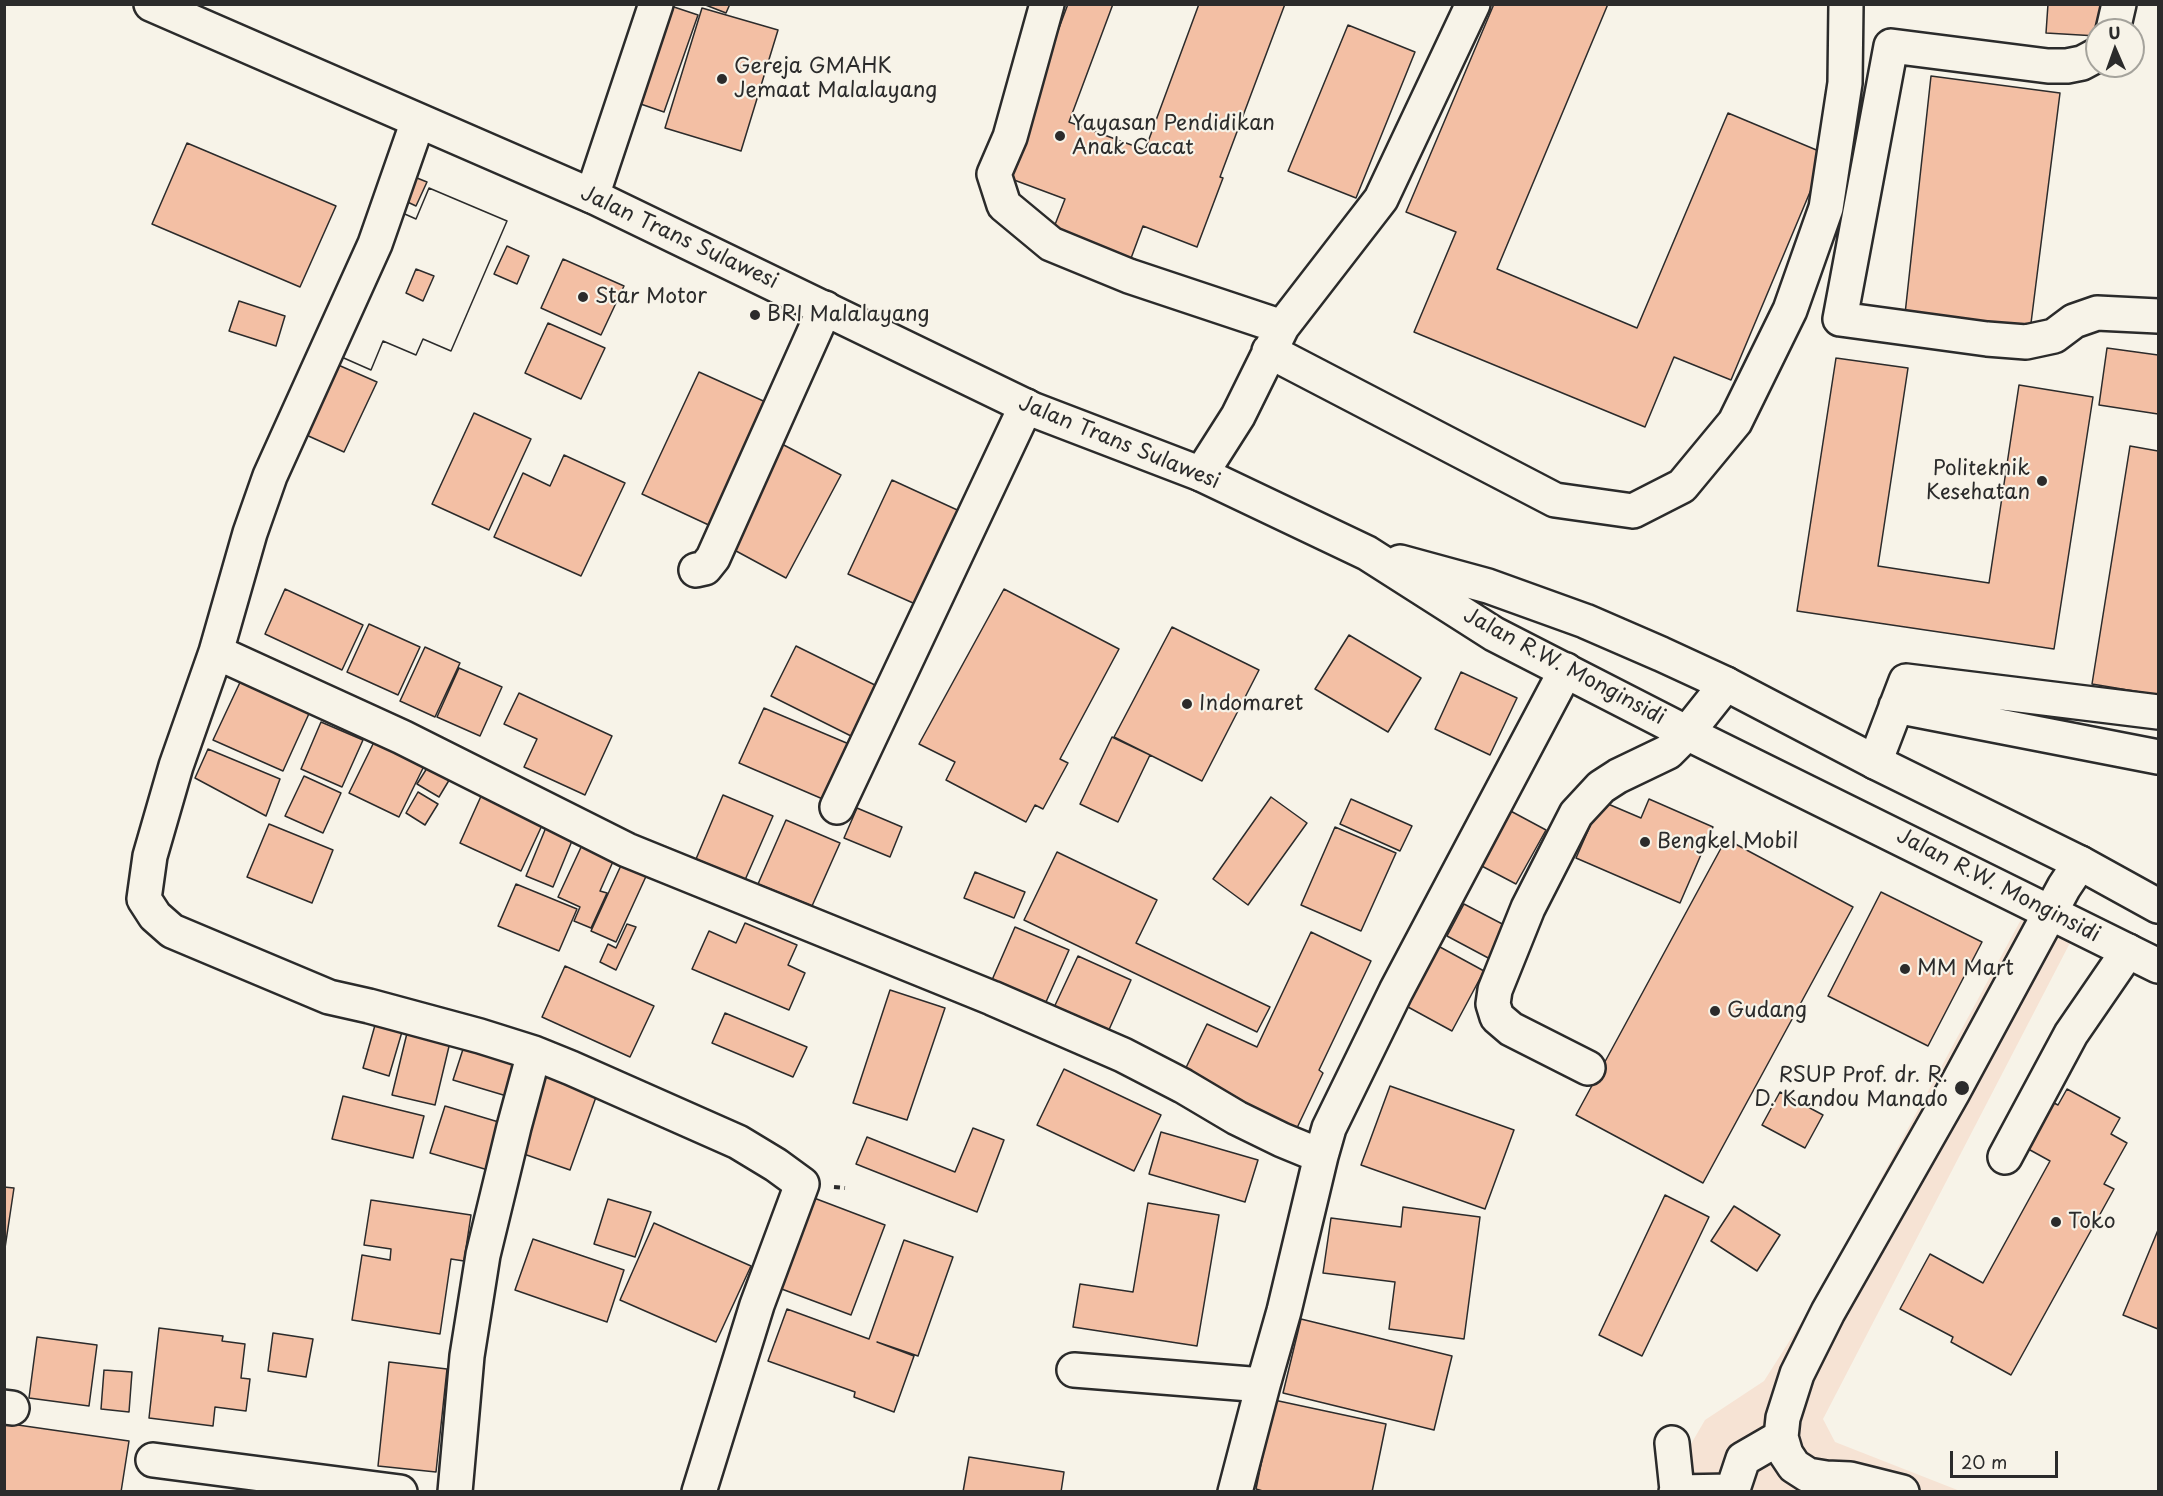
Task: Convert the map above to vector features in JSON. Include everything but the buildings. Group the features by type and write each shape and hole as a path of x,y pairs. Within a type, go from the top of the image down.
{"main road":[{"name":"Jalan Trans Sulawesi","path":"151,4 592,196 1026,406 1202,474 1367,553"},
{"path":"592,196 656,4"},
{"path":"1047,4 1010,137 994,174 1004,205 1051,244 1276,339 1555,500 1633,511 1682,486 1735,422 1790,310 1826,208 1845,83 1846,4"},
{"path":"1202,474 1238,416 1276,339 1381,200 1473,4"},
{"path":"2085,61 2067,66 2048,66 1891,46 1840,319 2026,342 2054,336 2073,321 2097,313 2158,316"},
{"path":"418,121 375,244 270,476 250,533 216,652 176,766 150,856 144,899 155,916 172,931 329,997 380,1009 534,1053 635,1095 738,1142 802,1184 757,1305 699,1491"},
{"path":"696,570 705,568 713,558 825,308"},
{"path":"837,807 1026,406"},
{"name":"Jalan R.W. Monginsidi","path":"1367,553 1494,634 2158,966"},
{"name":"Jalan R.W. Monginsidi","path":"1367,553 1488,586 1585,621 1726,684 1875,762 2080,863 2158,906"},
{"path":"216,652 402,737 627,850 948,980 1123,1055 1184,1086 1236,1118 1321,1156"},
{"path":"1235,1491 1284,1311 1329,1128 1390,1002 1566,670"},
{"path":"1588,1068 1511,1029 1497,1017 1492,1004 1495,990 1528,908 1576,814 1602,787 1618,776 1668,752 1688,733 1726,684"},
{"path":"1875,762 1893,689"},
{"path":"1893,689 2158,712"},
{"path":"1893,689 2158,757"},
{"path":"1902,1491 1865,1487 1808,1475 1794,1466 1786,1454 1781,1437 1782,1418 1797,1374 1828,1312 1953,1092 2064,887 2080,863"},
{"path":"2005,1157 2071,1034 2128,951"},
{"path":"454,1491 467,1356 483,1255 534,1053"},
{"path":"1074,1370 1263,1385"},
{"path":"1672,1443 1677,1491 1732,1491 1743,1459 1781,1437"},
{"path":"153,1460 234,1481 400,1491"}],"shaded area":[{"name":"RSUP Prof. dr. R. D. Kandou Manado","path":"2024,914 2071,941 1823,1419 1835,1442 1960,1491 1663,1492 1705,1420 1764,1381 1813,1304"}],"place":[{"name":"Gereja GMAHK Jemaat Malalayang","path":"722,79"},
{"name":"Yayasan Pendidikan Anak Cacat","path":"1060,136"},
{"name":"Star Motor","path":"583,297"},
{"name":"BRI Malalayang","path":"755,315"},
{"name":"Politeknik Kesehatan","path":"2042,481"},
{"name":"Indomaret","path":"1187,704"},
{"name":"Bengkel Mobil","path":"1645,842"},
{"name":"MM Mart","path":"1905,969"},
{"name":"Gudang","path":"1715,1011"},
{"name":"RSUP Prof. dr. R. D. Kandou Manado","path":"1962,1088"},
{"name":"Toko","path":"2056,1222"}]}
